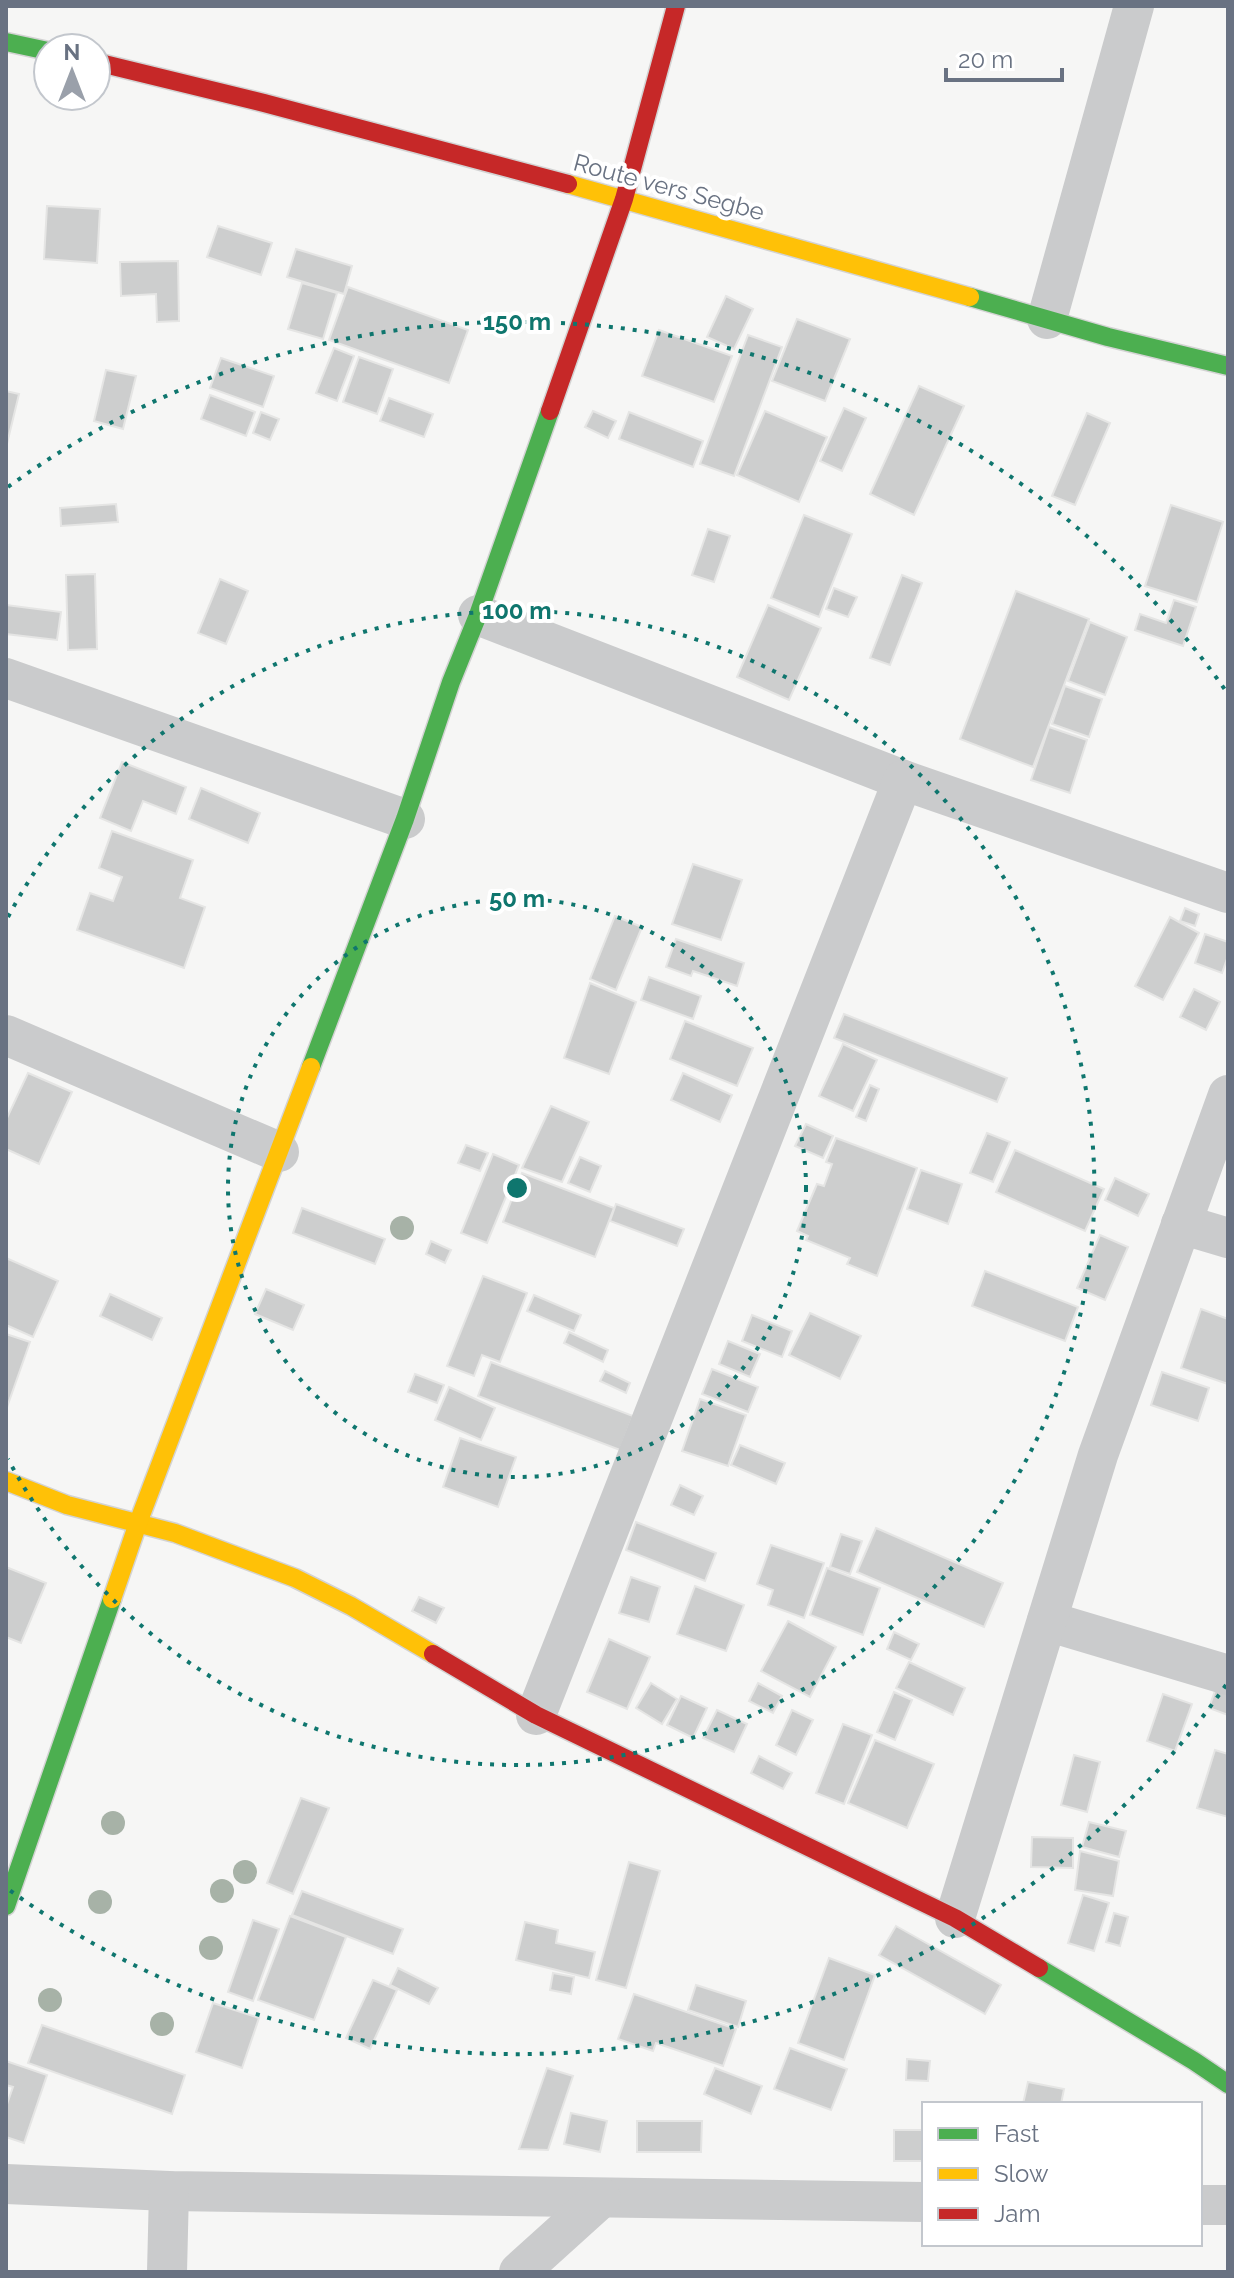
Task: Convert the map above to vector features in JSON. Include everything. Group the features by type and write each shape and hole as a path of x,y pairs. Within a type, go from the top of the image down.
{"street":[{"path":"6,1906 138,1523 405,819 451,682 478,615 624,199 676,6"},
{"path":"1047,319 1134,6"},
{"path":"6,42 32,48"},
{"name":"Route vers Segbe","path":"112,66 624,199 1047,319 1228,366"},
{"path":"478,615 903,780 1228,893"},
{"path":"6,678 405,819"},
{"path":"536,1715 903,780"},
{"path":"6,1035 279,1152"},
{"path":"955,1918 1098,1455 1228,1095"},
{"path":"1181,1224 1228,1238"},
{"path":"6,1481 67,1505 175,1533 295,1578 351,1606 536,1715 955,1918 1228,2084"},
{"path":"1047,1621 1228,1675"},
{"path":"6,2184 169,2191 922,2202"},
{"path":"167,2272 169,2191"},
{"path":"519,2272 601,2198"},
{"path":"1202,2205 1228,2205"}],"building":[{"path":"47,206 100,209 97,263 44,259"},
{"path":"218,226 272,243 261,275 207,257"},
{"path":"296,249 352,266 344,294 287,277"},
{"path":"178,261 179,321 157,322 156,294 121,296 120,262"},
{"path":"302,283 337,293 323,339 288,329"},
{"path":"348,287 468,330 449,383 329,340"},
{"path":"726,296 753,309 734,349 707,337"},
{"path":"797,319 850,339 825,401 772,381"},
{"path":"659,330 732,356 714,402 642,376"},
{"path":"748,335 782,347 734,476 700,464"},
{"path":"334,348 354,356 337,401 316,393"},
{"path":"359,357 393,369 377,414 343,402"},
{"path":"221,358 274,376 263,407 210,388"},
{"path":"106,370 136,376 123,429 94,421"},
{"path":"919,386 964,406 914,515 870,494"},
{"path":"6,391 19,394 6,448"},
{"path":"210,395 255,412 246,436 201,419"},
{"path":"389,398 433,414 424,437 380,421"},
{"path":"844,408 866,418 842,471 820,461"},
{"path":"593,411 616,421 608,438 585,427"},
{"path":"765,411 827,437 799,502 737,475"},
{"path":"261,412 279,419 270,440 253,433"},
{"path":"629,412 703,441 693,467 619,439"},
{"path":"1087,413 1110,423 1075,505 1052,496"},
{"path":"116,504 118,522 61,526 60,508"},
{"path":"1171,505 1223,522 1197,602 1145,586"},
{"path":"804,515 852,534 819,617 771,598"},
{"path":"708,529 730,536 714,582 692,575"},
{"path":"95,574 97,649 68,650 66,575"},
{"path":"902,575 922,583 890,665 870,658"},
{"path":"220,579 248,591 226,644 198,633"},
{"path":"834,588 857,597 848,617 826,609"},
{"path":"1016,591 1089,619 1033,767 960,739"},
{"path":"1174,600 1196,607 1183,646 1135,630 1140,614 1166,623"},
{"path":"6,605 61,612 57,640 6,634"},
{"path":"768,605 821,628 789,700 737,677"},
{"path":"1090,622 1127,637 1105,695 1068,681"},
{"path":"1065,686 1102,699 1089,737 1052,724"},
{"path":"1049,727 1087,740 1070,793 1031,780"},
{"path":"122,762 186,787 176,814 143,801 131,831 100,818"},
{"path":"201,788 260,813 248,843 189,819"},
{"path":"112,831 193,860 180,898 205,907 184,968 77,930 90,893 113,901 122,877 99,868"},
{"path":"693,864 742,880 721,940 672,924"},
{"path":"1185,908 1199,914 1195,926 1180,921"},
{"path":"615,916 642,927 616,990 590,979"},
{"path":"1170,917 1199,933 1163,1000 1135,986"},
{"path":"1205,934 1228,942 1228,956 1222,973 1195,963"},
{"path":"676,939 744,963 737,986 693,971 691,976 666,967"},
{"path":"649,977 701,996 693,1019 641,1000"},
{"path":"590,983 636,1002 609,1074 564,1058"},
{"path":"1194,989 1220,1002 1206,1030 1180,1017"},
{"path":"844,1014 1007,1078 997,1102 834,1038"},
{"path":"685,1021 753,1048 737,1086 670,1059"},
{"path":"843,1044 877,1060 853,1111 819,1096"},
{"path":"28,1073 72,1092 39,1164 6,1149 6,1120"},
{"path":"683,1073 732,1095 720,1122 671,1100"},
{"path":"870,1085 879,1089 866,1121 856,1117"},
{"path":"551,1106 589,1122 562,1182 522,1168"},
{"path":"806,1124 833,1136 823,1158 795,1146"},
{"path":"987,1133 1010,1142 993,1182 970,1173"},
{"path":"836,1138 917,1168 877,1276 847,1264 850,1258 806,1240 808,1236 797,1231 817,1184 824,1186 832,1164 826,1162"},
{"path":"466,1145 488,1153 480,1171 458,1163"},
{"path":"1015,1150 1104,1189 1085,1231 996,1192"},
{"path":"493,1154 519,1165 487,1243 461,1233"},
{"path":"580,1157 601,1166 590,1192 568,1183"},
{"path":"921,1170 962,1184 948,1224 907,1209"},
{"path":"522,1173 614,1208 595,1257 503,1222"},
{"path":"1115,1178 1149,1194 1138,1216 1105,1200"},
{"path":"616,1204 684,1229 677,1246 610,1221"},
{"path":"302,1208 385,1239 375,1264 293,1233"},
{"path":"1100,1235 1128,1247 1105,1300 1077,1288"},
{"path":"431,1241 451,1250 445,1263 426,1254"},
{"path":"6,1258 58,1281 33,1337 6,1325"},
{"path":"985,1271 1078,1307 1065,1341 972,1306"},
{"path":"483,1276 527,1293 500,1362 482,1355 474,1376 447,1366"},
{"path":"266,1289 304,1305 293,1330 255,1314"},
{"path":"110,1294 162,1318 152,1340 100,1316"},
{"path":"534,1295 581,1315 574,1331 527,1311"},
{"path":"1201,1309 1228,1319 1228,1384 1181,1368"},
{"path":"810,1313 861,1336 840,1379 789,1355"},
{"path":"752,1315 792,1331 782,1357 742,1341"},
{"path":"569,1332 608,1350 603,1362 564,1343"},
{"path":"6,1334 30,1342 6,1410"},
{"path":"728,1341 760,1354 750,1377 719,1364"},
{"path":"491,1362 633,1416 620,1450 478,1396"},
{"path":"712,1369 758,1387 748,1412 702,1394"},
{"path":"605,1371 630,1383 626,1393 600,1381"},
{"path":"1162,1372 1209,1388 1198,1421 1151,1405"},
{"path":"415,1374 444,1385 437,1403 408,1392"},
{"path":"449,1387 495,1408 481,1440 435,1420"},
{"path":"700,1399 746,1415 728,1466 682,1451"},
{"path":"460,1438 516,1457 498,1507 443,1487"},
{"path":"740,1445 785,1463 776,1484 731,1465"},
{"path":"680,1485 703,1496 694,1515 671,1505"},
{"path":"636,1522 716,1553 705,1581 626,1550"},
{"path":"876,1528 1003,1583 984,1627 857,1572"},
{"path":"841,1534 862,1541 850,1574 830,1567"},
{"path":"771,1545 824,1563 804,1618 768,1605 773,1590 757,1584"},
{"path":"6,1567 46,1583 21,1643 6,1637"},
{"path":"827,1568 880,1588 863,1635 810,1615"},
{"path":"631,1577 660,1587 649,1622 619,1613"},
{"path":"695,1586 744,1605 726,1651 677,1634"},
{"path":"419,1597 444,1608 436,1623 412,1611"},
{"path":"788,1621 836,1647 810,1697 761,1671"},
{"path":"894,1632 919,1644 911,1660 887,1649"},
{"path":"609,1639 650,1657 627,1709 587,1692"},
{"path":"909,1662 965,1688 953,1715 896,1688"},
{"path":"651,1683 677,1699 662,1724 636,1708"},
{"path":"758,1683 782,1696 773,1713 749,1701"},
{"path":"1217,1685 1228,1688 1228,1715 1209,1708"},
{"path":"894,1692 912,1700 895,1740 877,1732"},
{"path":"1163,1694 1192,1704 1175,1751 1147,1741"},
{"path":"681,1696 707,1708 693,1738 667,1725"},
{"path":"717,1710 747,1724 734,1752 703,1738"},
{"path":"792,1710 813,1720 796,1755 776,1745"},
{"path":"843,1724 872,1735 844,1804 816,1793"},
{"path":"875,1740 934,1764 907,1828 848,1803"},
{"path":"1215,1750 1228,1754 1228,1817 1197,1808"},
{"path":"1074,1755 1100,1762 1087,1812 1061,1805"},
{"path":"759,1756 792,1773 783,1789 751,1773"},
{"path":"301,1798 329,1808 293,1894 267,1883"},
{"path":"1089,1822 1126,1831 1119,1857 1082,1847"},
{"path":"1032,1837 1073,1838 1073,1868 1031,1867"},
{"path":"1080,1851 1119,1861 1113,1896 1075,1890"},
{"path":"629,1862 660,1871 626,1988 596,1980"},
{"path":"302,1891 403,1929 393,1954 292,1915"},
{"path":"1083,1895 1109,1903 1094,1951 1068,1943"},
{"path":"1114,1913 1128,1917 1120,1946 1106,1942"},
{"path":"290,1916 346,1937 314,2020 258,2000"},
{"path":"253,1920 279,1929 253,2001 228,1992"},
{"path":"525,1922 558,1930 556,1943 595,1952 589,1978 516,1960"},
{"path":"896,1926 1001,1985 985,2014 879,1955"},
{"path":"829,1958 875,1975 844,2060 798,2043"},
{"path":"398,1968 438,1988 429,2004 390,1985"},
{"path":"553,1973 574,1977 571,1994 550,1990"},
{"path":"373,1980 397,1990 370,2049 346,2038"},
{"path":"696,1985 746,2001 738,2027 688,2010"},
{"path":"634,1994 736,2029 723,2066 656,2043 653,2051 618,2039"},
{"path":"213,2003 259,2018 242,2068 196,2052"},
{"path":"42,2025 185,2075 172,2114 28,2063"},
{"path":"790,2048 847,2069 831,2110 774,2089"},
{"path":"907,2059 930,2061 928,2081 906,2080"},
{"path":"6,2061 47,2075 24,2143 6,2137 6,2107 13,2087 6,2085"},
{"path":"547,2068 573,2076 548,2150 519,2149"},
{"path":"715,2068 762,2086 751,2114 704,2094"},
{"path":"1028,2082 1064,2089 1061,2102 1023,2102"},
{"path":"571,2113 607,2121 600,2152 564,2144"},
{"path":"637,2121 702,2121 701,2152 637,2152"},
{"path":"894,2130 922,2130 922,2161 894,2161"}],"traffic: fast":[{"path":"6,42 32,48"},
{"path":"970,297 1108,337 1228,366"},
{"path":"311,1067 405,819 451,682 550,411"},
{"path":"6,1906 112,1599"},
{"path":"1039,1968 1228,2084"}],"traffic: slow":[{"path":"568,184 970,297"},
{"path":"112,1599 311,1067"},
{"path":"6,1481 67,1505 175,1533 295,1578 351,1606 433,1654"}],"traffic: jam":[{"path":"550,411 624,199 676,6"},
{"path":"112,66 568,184"},
{"path":"433,1654 536,1715 955,1918 1039,1968"}]}
